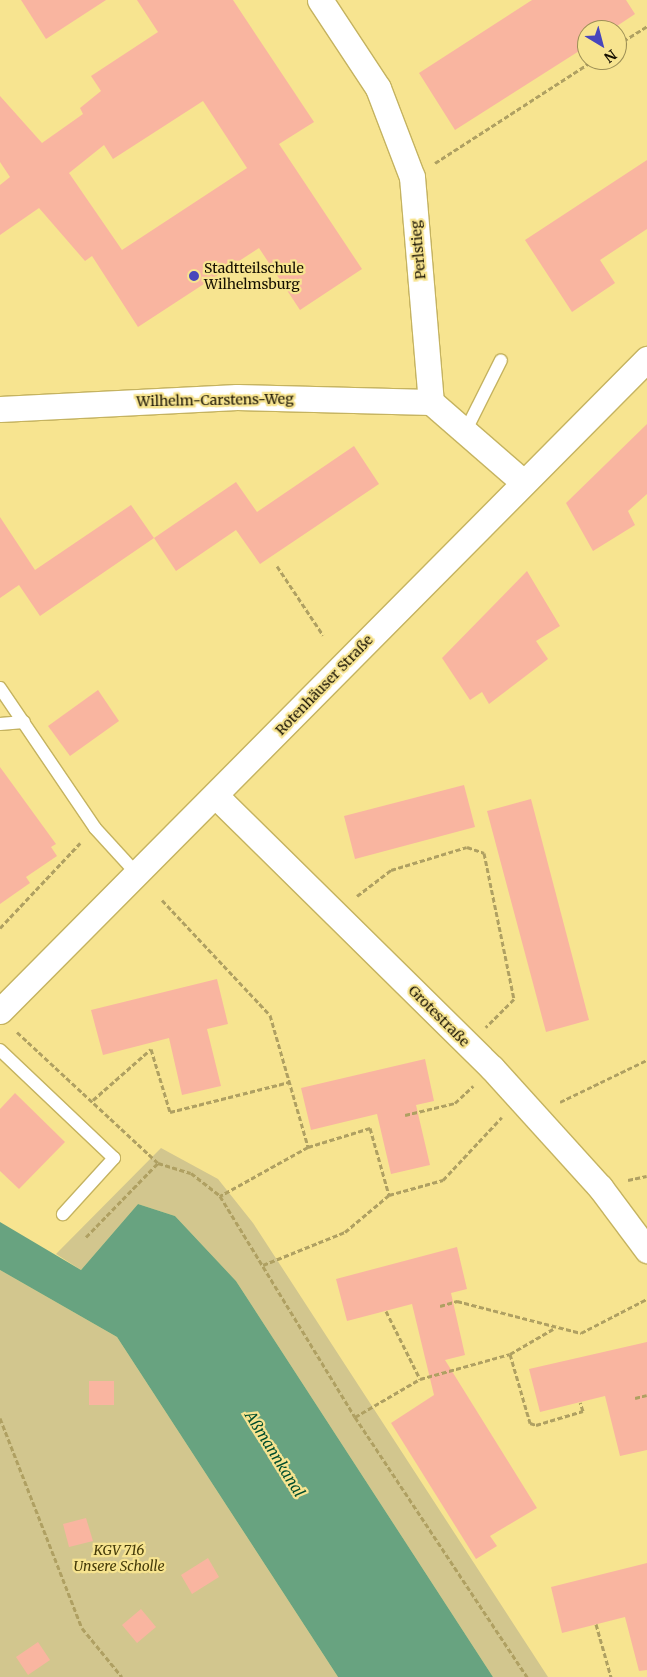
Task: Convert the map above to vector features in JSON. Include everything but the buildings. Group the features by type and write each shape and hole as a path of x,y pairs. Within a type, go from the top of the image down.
{"street":[{"name":"Perlstieg","path":"320,0 378,88 412,177 431,402"},
{"name":"Rotenhäuser Straße","path":"7,1020 137,874 216,796 523,482 647,359"},
{"name":"Wilhelm-Carstens-Weg","path":"0,409 237,397 431,402"},
{"path":"431,402 523,482"},
{"name":"Grotestraße","path":"216,796 492,1068 600,1187 647,1250"}],"lane":[{"path":"465,432 501,360"},
{"path":"0,688 95,828 137,874"},
{"path":"0,724 24,722"},
{"path":"0,1050 114,1158 63,1214"}],"path":[{"path":"627,39 647,26"},
{"path":"412,177 578,70"},
{"path":"277,566 323,635"},
{"path":"0,928 95,828"},
{"path":"335,913 391,870 467,847 484,853 514,999 468,1045"},
{"path":"162,900 270,1015 308,1147"},
{"path":"7,1020 158,1163 191,1173 220,1196 356,1417 527,1677"},
{"path":"93,1100 151,1049 170,1112 289,1082"},
{"path":"262,1265 344,1232 389,1195 443,1180 504,1115 535,1114 647,1060"},
{"path":"405,1115 455,1103 492,1068"},
{"path":"220,1196 308,1147 370,1128 389,1195"},
{"path":"86,1237 158,1163"},
{"path":"440,1306 458,1301 553,1328 581,1333 647,1299"},
{"path":"386,1311 420,1378"},
{"path":"356,1417 420,1378 510,1354 553,1328"},
{"path":"510,1354 530,1423 536,1425 583,1411 580,1402"},
{"path":"635,1398 647,1395"},
{"path":"0,1418 82,1628 122,1677"},
{"path":"596,1624 611,1677"}],"green space":[{"path":"161,1148 218,1179 253,1223 548,1677 493,1677 236,1281 175,1216 138,1204 81,1270 56,1254"},
{"name":"KGV 716 Unsere Scholle","path":"0,1270 117,1337 338,1677 0,1677"}],"water":[{"name":"Aßmannkanal","path":"138,1204 175,1216 236,1281 493,1677 338,1677 117,1337 0,1270 0,1222 81,1270"}],"place":[{"name":"Stadtteilschule Wilhelmsburg","path":"194,276"}]}
